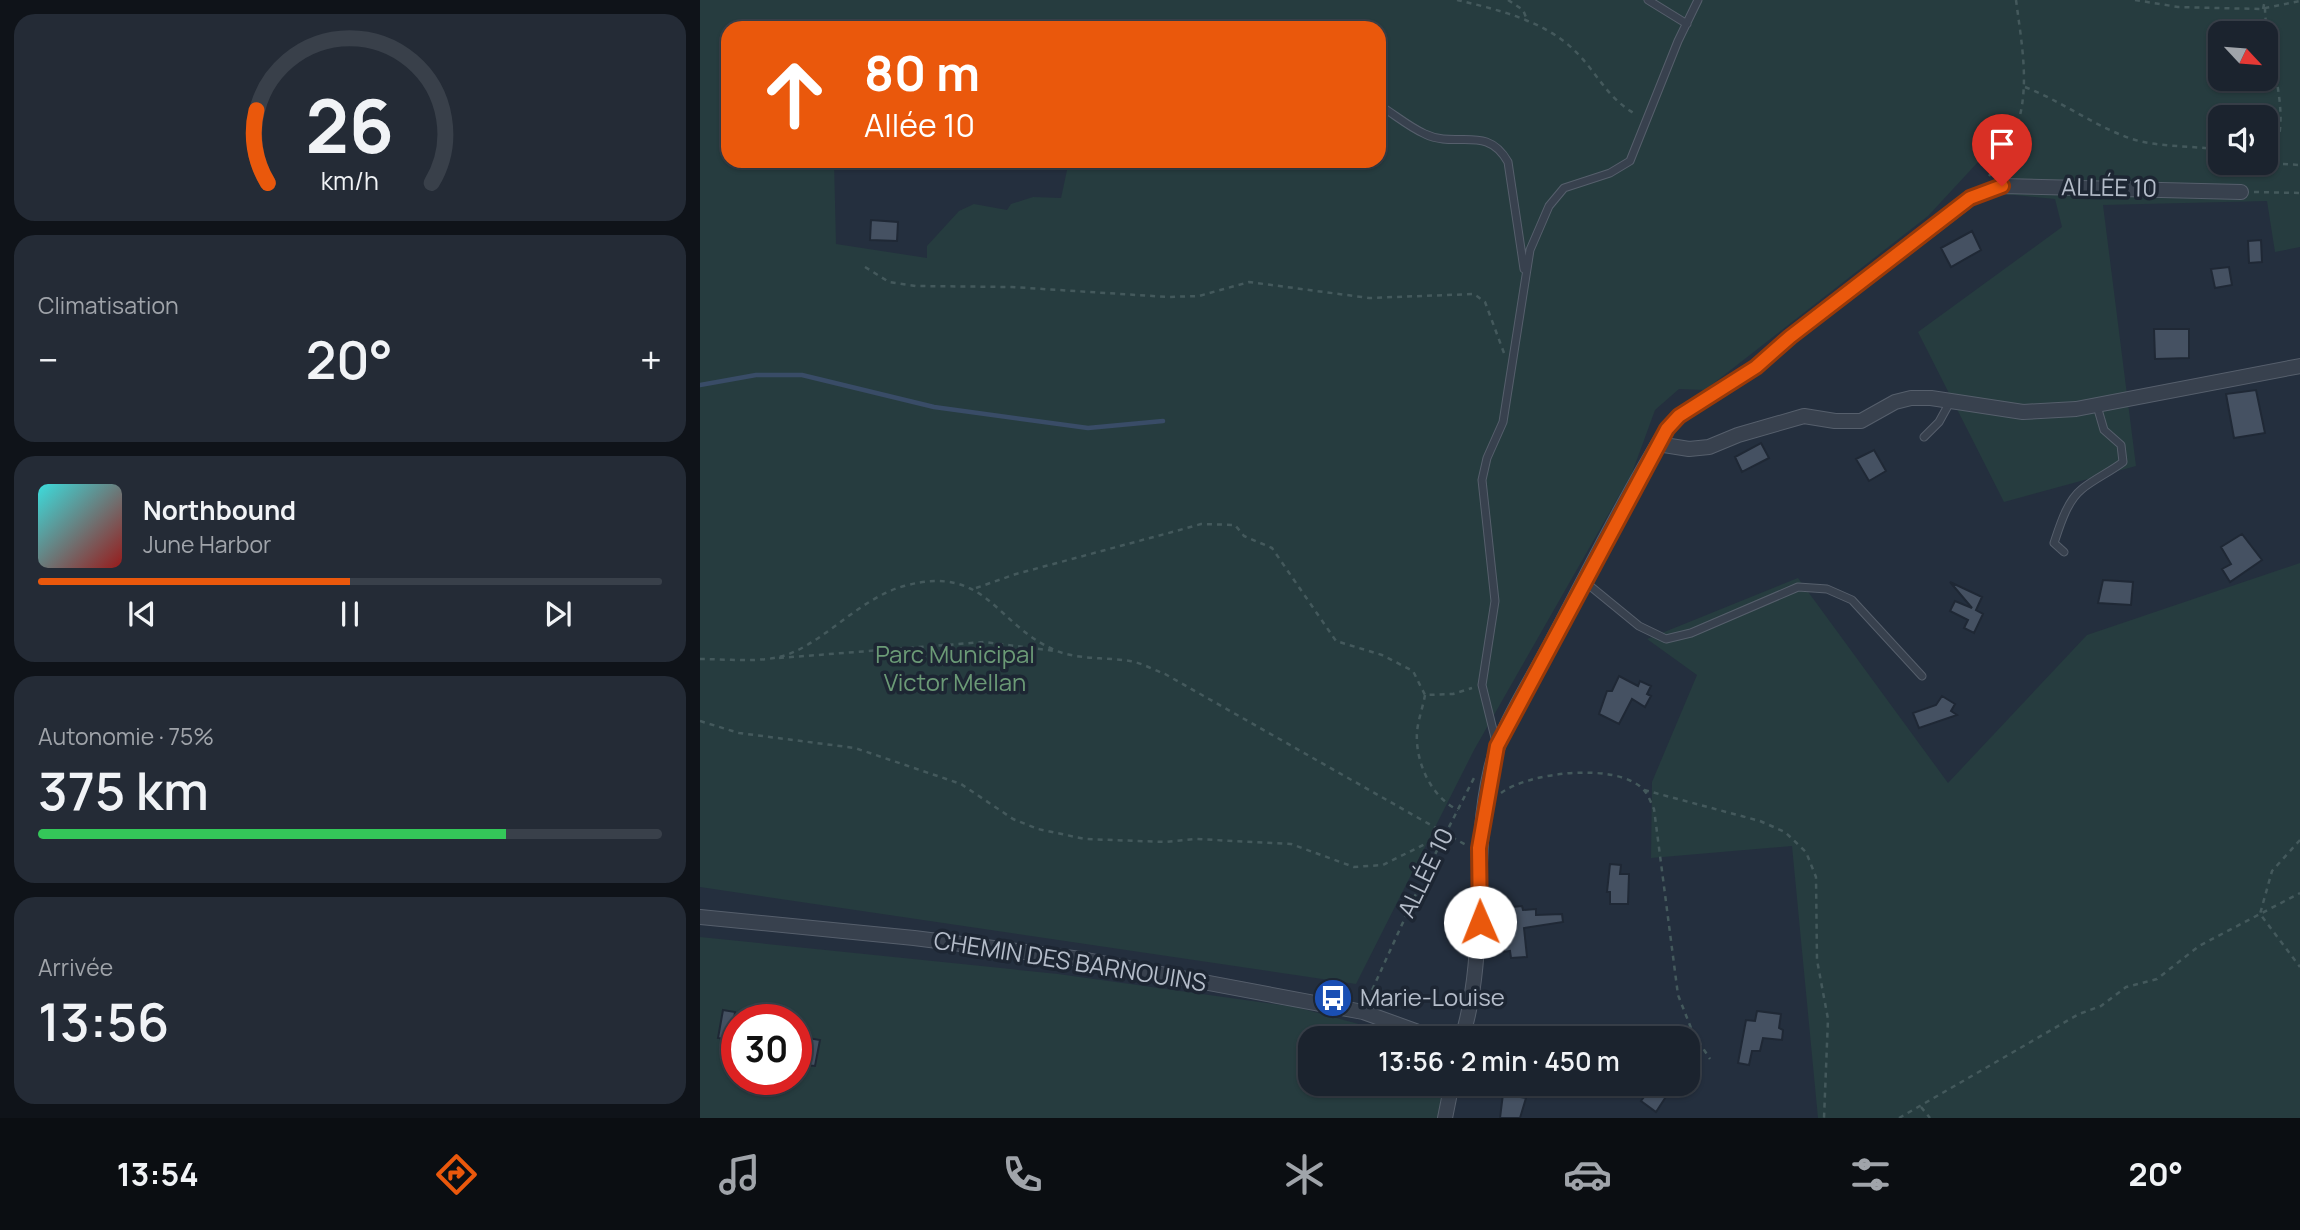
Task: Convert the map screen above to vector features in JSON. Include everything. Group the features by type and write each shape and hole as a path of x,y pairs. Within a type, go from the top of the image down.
{"street":[{"name":"ALLÉE 10","path":"1465,1026 1471,1007 1480,922 1479,848 1484,806 1497,746 1658,444 1679,416 1756,367 1790,337 1918,237 1970,198 1987,190 2002,186 2241,192"},
{"path":"1658,444 1689,449 1709,447 1789,418 1804,416 1835,421 1861,421 1895,402 1911,398 2023,412 2097,406 2300,366"},
{"name":"CHEMIN DES BARNOUINS","path":"700,917 914,938 1081,960 1363,1012 1402,1026"},
{"path":"1445,1118 1449,1096"}],"lane":[{"path":"1647,0 1686,24"},
{"path":"1497,746 1482,685 1495,601 1482,480 1487,458 1503,422 1524,273 1530,250 1549,206 1564,187 1610,173 1630,161 1698,0"},
{"path":"1386,109 1427,136 1487,141 1501,149 1511,175 1524,273"},
{"path":"1924,437 1939,422 1950,402"},
{"path":"2064,552 2054,542 2061,520 2081,490 2105,477 2123,462 2121,445 2104,430 2097,406"},
{"path":"1584,581 1639,626 1666,639 1691,633 1798,587 1827,589 1852,600 1922,676"}],"path":[{"path":"1457,0 1510,12 1568,44 1609,96 1646,121"},
{"path":"1508,0 1523,10 1528,22"},
{"path":"1986,178 2002,159 2020,122 2025,87 2016,0"},
{"path":"2135,0 2178,7 2264,8 2300,1"},
{"path":"2265,0 2263,21 2281,67"},
{"path":"2025,87 2056,99 2127,137 2152,144 2208,149"},
{"path":"2278,151 2283,147"},
{"path":"2278,164 2300,165"},
{"path":"2241,192 2300,192"},
{"path":"864,267 889,282 916,286 1024,287 1168,297 1199,296 1249,282 1370,298 1474,294 1485,302 1503,352 1512,360"},
{"path":"974,589 1097,551 1188,527 1201,524 1235,525 1253,542 1272,548 1336,641 1382,655 1413,671 1425,695 1417,733 1424,773 1443,803 1458,810"},
{"path":"776,658 805,645 869,600 904,586 945,581 974,589 997,605 1030,635 1057,651"},
{"path":"700,659 776,658 984,642 1057,651 1092,659 1132,661 1165,674 1445,834 1479,848"},
{"path":"1425,695 1453,694 1482,685"},
{"path":"700,721 739,733 855,748 961,784 1013,819 1038,829 1085,839 1166,842 1196,839 1291,844 1354,867 1383,865 1445,834"},
{"path":"1484,806 1512,785 1553,775 1611,775 1644,790 1760,821 1785,832 1806,852 1816,877 1817,960 1828,1019 1824,1118"},
{"name":"ALLÉE 10","path":"1363,1012 1374,982 1475,776"},
{"path":"1644,790 1654,809 1678,995 1693,1033 1710,1059"},
{"path":"2260,914 2272,871 2300,840"},
{"path":"1899,1118 2055,1027 2101,1006 2126,987 2157,979 2199,946 2300,893"},
{"path":"2260,914 2300,967"},
{"path":"1921,1106 1930,1118"}],"green space":[{"name":"Parc Municipal Victor Mellan","path":"700,0 2300,0 2300,247 2275,252 2267,201 2103,205 2136,466 2004,502 1918,332 2062,227 2055,199 2005,194 2007,158 1991,148 1928,216 1705,390 1679,389 1655,410 1632,473 1474,750 1356,984 700,887"},
{"path":"2300,563 2300,1118 1818,1118 1792,846 1651,858 1652,782 1697,675 1647,639 1798,578 1948,783 2087,635"},
{"path":"700,937 1058,974 1296,1007 1366,1026 1298,1026 1298,1096 1442,1096 1438,1118 700,1118"}],"building":[{"path":"871,220 898,222 897,241 870,240"},
{"path":"1972,231 1981,250 1951,267 1941,248"},
{"path":"2261,240 2262,262 2249,263 2248,241"},
{"path":"2229,267 2232,285 2215,288 2211,269"},
{"path":"2154,329 2189,329 2189,358 2155,359"},
{"path":"2256,390 2265,433 2234,438 2226,394"},
{"path":"1761,443 1769,458 1742,472 1735,457"},
{"path":"1874,450 1886,471 1869,481 1856,459"},
{"path":"2242,534 2262,560 2230,582 2222,569 2231,564 2221,547"},
{"path":"2103,580 2133,582 2131,605 2098,603"},
{"path":"1950,582 1982,597 1976,610 1983,614 1974,633 1964,628 1968,620 1950,611 1955,601 1972,608"},
{"path":"1619,676 1638,686 1640,681 1651,686 1647,694 1651,696 1645,707 1632,699 1619,724 1599,714 1607,691 1612,691"},
{"path":"1942,696 1955,704 1951,711 1957,715 1919,728 1913,713 1936,705"},
{"path":"1610,864 1621,865 1620,874 1629,874 1628,904 1610,904 1610,892 1607,892"},
{"path":"1522,906 1523,910 1536,909 1536,915 1562,914 1563,922 1524,928 1527,957 1511,958 1510,951 1504,952 1502,928 1513,927 1512,907"},
{"path":"1757,1011 1781,1014 1779,1028 1783,1030 1782,1040 1763,1038 1760,1051 1752,1051 1749,1065 1738,1063 1746,1020 1755,1021"},
{"path":"812,1039 820,1040 815,1066 812,1066"},
{"path":"1503,1096 1526,1098 1520,1118 1500,1118"},
{"path":"1645,1096 1666,1096 1656,1112 1641,1101"}],"waterway":[{"path":"700,385 756,375 802,375 934,407 1088,428 1163,421"}],"place":[{"name":"Marie-Louise","path":"1333,998"}],"route":[{"path":"1480,922 1479,848 1484,806 1497,746 1667,429 1679,416 1756,367 1790,337 1970,198 2002,186"}]}
